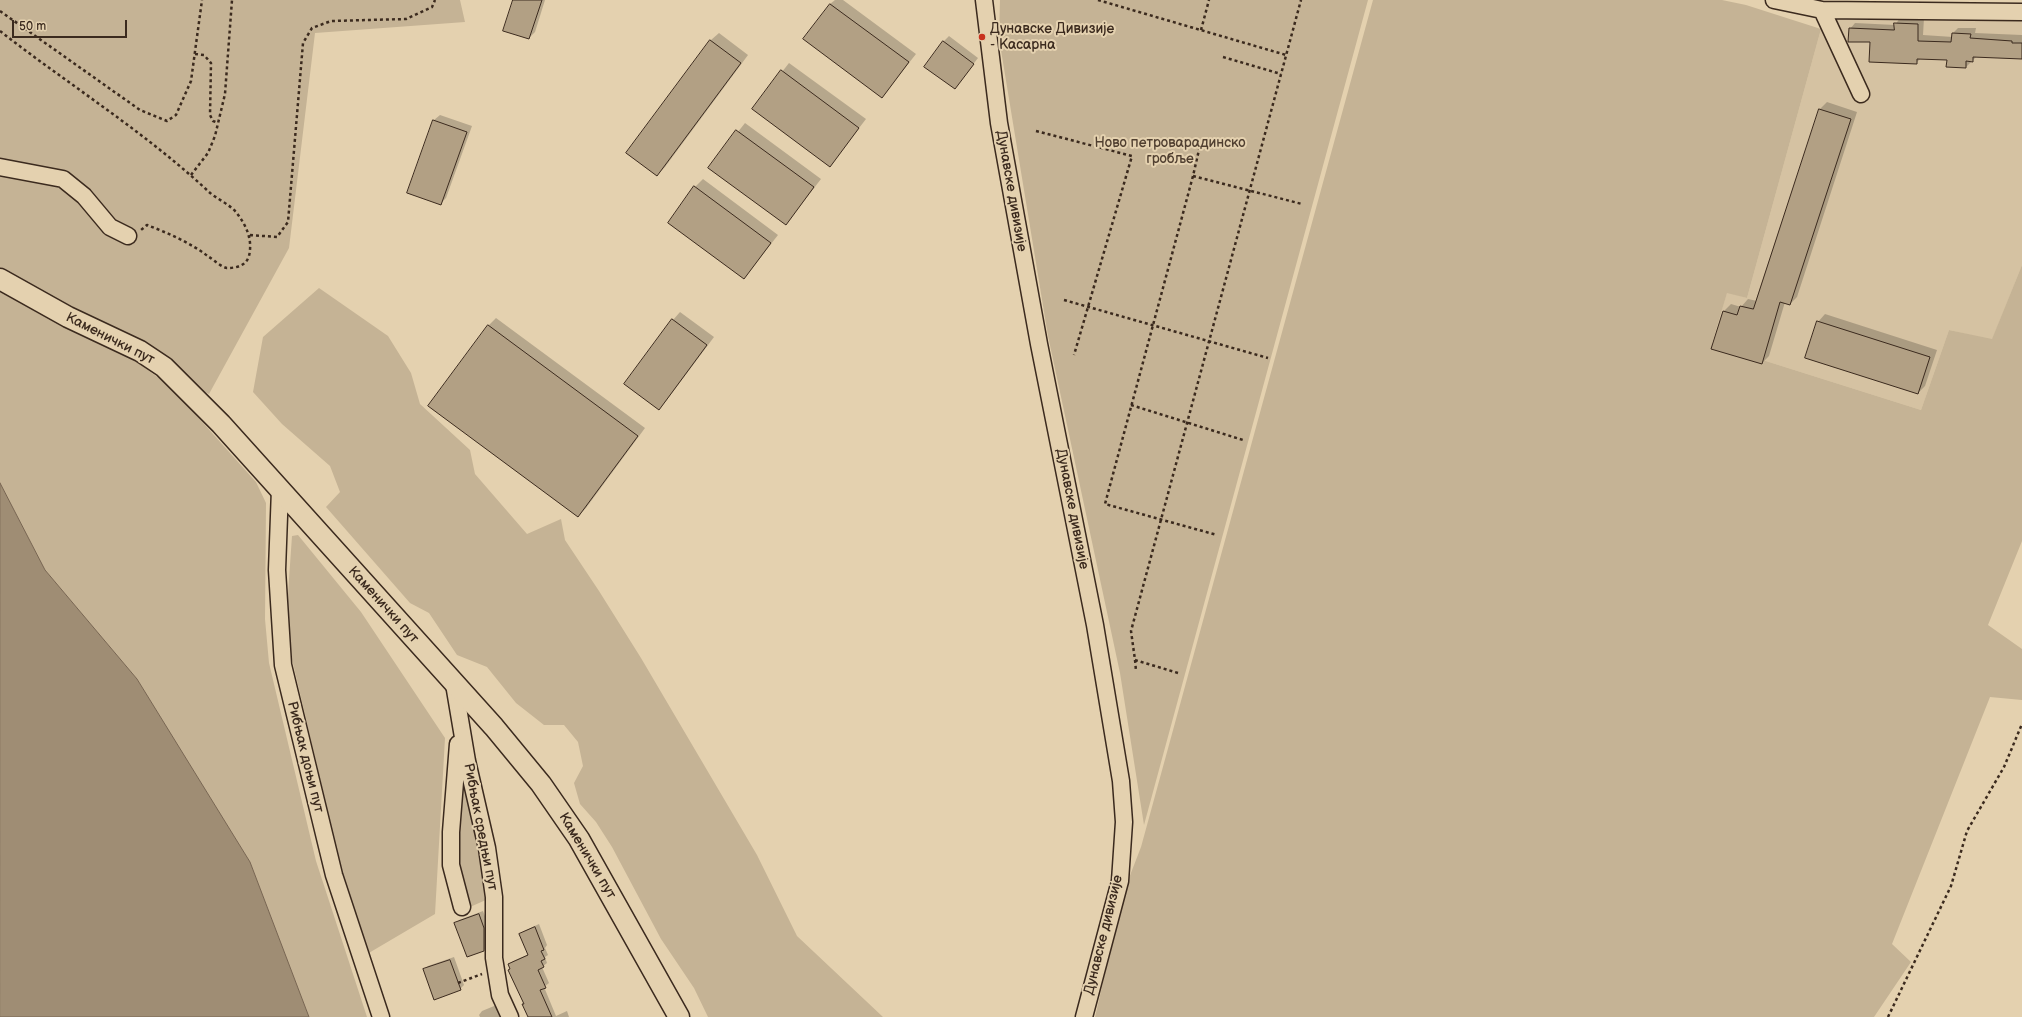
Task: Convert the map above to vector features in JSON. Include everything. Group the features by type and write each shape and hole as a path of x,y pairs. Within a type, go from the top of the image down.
{"main road":[{"name":"Каменички пут","path":"0,279 68,318 140,352 164,367 221,424 494,727 541,784 579,839 678,1017"}],"street":[{"name":"Дунавске дивизије","path":"984,0 999,123 1039,344 1095,625 1121,781 1124,822 1120,881 1084,1017"},
{"path":"1774,0 1822,10 1886,5 2022,12"},
{"path":"1822,10 1861,94"},
{"path":"0,167 63,179 84,196 110,227 128,236"},
{"name":"Рибњак доњи пут","path":"280,489 277,570 283,665 334,875 380,1017"},
{"name":"Рибњак средњи пут","path":"454,684 460,724 487,848 494,897 494,958 500,995 510,1017"},
{"path":"460,724 451,832 451,859 462,907"}],"path":[{"path":"0,11 140,110 166,121 176,115 191,81 202,0"},
{"path":"191,175 208,153 215,136 225,94 232,0"},
{"path":"250,235 277,237 288,222 303,44 312,28 331,21 406,19 432,7 435,0"},
{"path":"1098,0 1286,55"},
{"path":"1201,30 1209,0"},
{"path":"1136,671 1131,631 1301,0"},
{"path":"0,31 66,78 191,175 216,199 235,211 250,235 251,247 248,259 239,267 225,268 199,250 165,232 147,225 128,236"},
{"path":"195,54 204,55 211,63 210,115 213,121 218,123"},
{"path":"1223,56 1281,74"},
{"path":"1036,131 1132,156 1074,355"},
{"path":"1201,141 1193,176 1104,504 1217,535"},
{"path":"1193,176 1302,204"},
{"path":"1064,300 1268,358"},
{"path":"1131,405 1244,440"},
{"path":"1135,660 1178,673"},
{"path":"1888,1017 1951,886 1967,831 2004,766 2022,724"},
{"path":"458,983 496,969"}],"shaded area":[{"path":"1821,17 2022,19 2022,265 1992,340 1949,330 1921,410 1712,344 1727,292 1747,298 1821,29"},
{"path":"0,483 45,570 137,679 250,862 309,1017 0,1017"}],"green space":[{"path":"0,0 460,0 465,22 315,33 289,248 209,394 0,269"},
{"name":"Ново петроварадинско гробље","path":"1000,0 1368,0 1144,825 1120,673 1048,336 999,38"},
{"path":"1373,0 1722,0 1746,5 1821,29 1747,298 1727,293 1712,344 1921,410 1949,330 1992,339 2022,265 2022,541 1988,625 2022,649 2022,700 1990,697 1892,944 1911,962 1874,1017 1095,1017 1124,891 1141,847"},
{"path":"319,288 388,336 411,373 420,404 470,450 475,474 527,534 561,519 565,540 641,658 757,855 797,936 883,1017 708,1017 694,988 661,939 612,847 596,822 580,804 574,783 583,766 578,742 564,725 544,725 516,703 487,667 457,655 429,613 410,603 326,507 340,492 330,466 282,424 253,392 263,337"},
{"path":"0,290 36,312 134,360 160,379 187,405 256,482 266,503 265,619 269,663 316,861 367,1017 309,1017 250,862 137,679 45,570 0,483"},
{"path":"298,535 361,612 445,738 435,914 362,957 291,655 287,608 292,536"},
{"path":"464,764 482,850 488,899 470,907 459,867 457,847"}],"building":[{"path":"513,0 542,0 529,39 503,31"},
{"path":"830,4 909,62 882,98 803,39"},
{"path":"1894,23 1918,24 1918,41 1951,42 1952,33 1971,34 1970,38 2022,43 2022,59 1973,57 1973,62 1966,61 1966,68 1946,67 1947,60 1917,59 1917,64 1869,62 1870,42 1848,42 1849,28 1894,30"},
{"path":"710,40 741,63 657,176 626,153"},
{"path":"943,41 974,64 955,89 924,67"},
{"path":"781,70 859,128 830,167 752,109"},
{"path":"1819,109 1851,119 1790,305 1780,302 1762,364 1711,349 1723,311 1737,315 1740,306 1753,309"},
{"path":"433,120 467,132 441,205 407,193"},
{"path":"736,130 814,187 786,225 708,168"},
{"path":"694,186 771,243 744,279 668,223"},
{"path":"672,319 707,345 659,410 624,384"},
{"path":"1817,321 1930,357 1918,394 1805,358"},
{"path":"488,325 638,436 578,517 428,406"},
{"path":"479,914 484,928 484,951 467,957 454,923"},
{"path":"535,927 544,950 541,951 545,959 541,961 544,967 538,970 546,988 540,990 552,1017 528,1017 522,1004 524,1004 508,970 510,969 508,964 528,955 519,934"},
{"path":"450,960 461,990 434,1000 423,969"}],"place":[{"name":"Дунавске Дивизије - Касарна","path":"982,37"}]}
